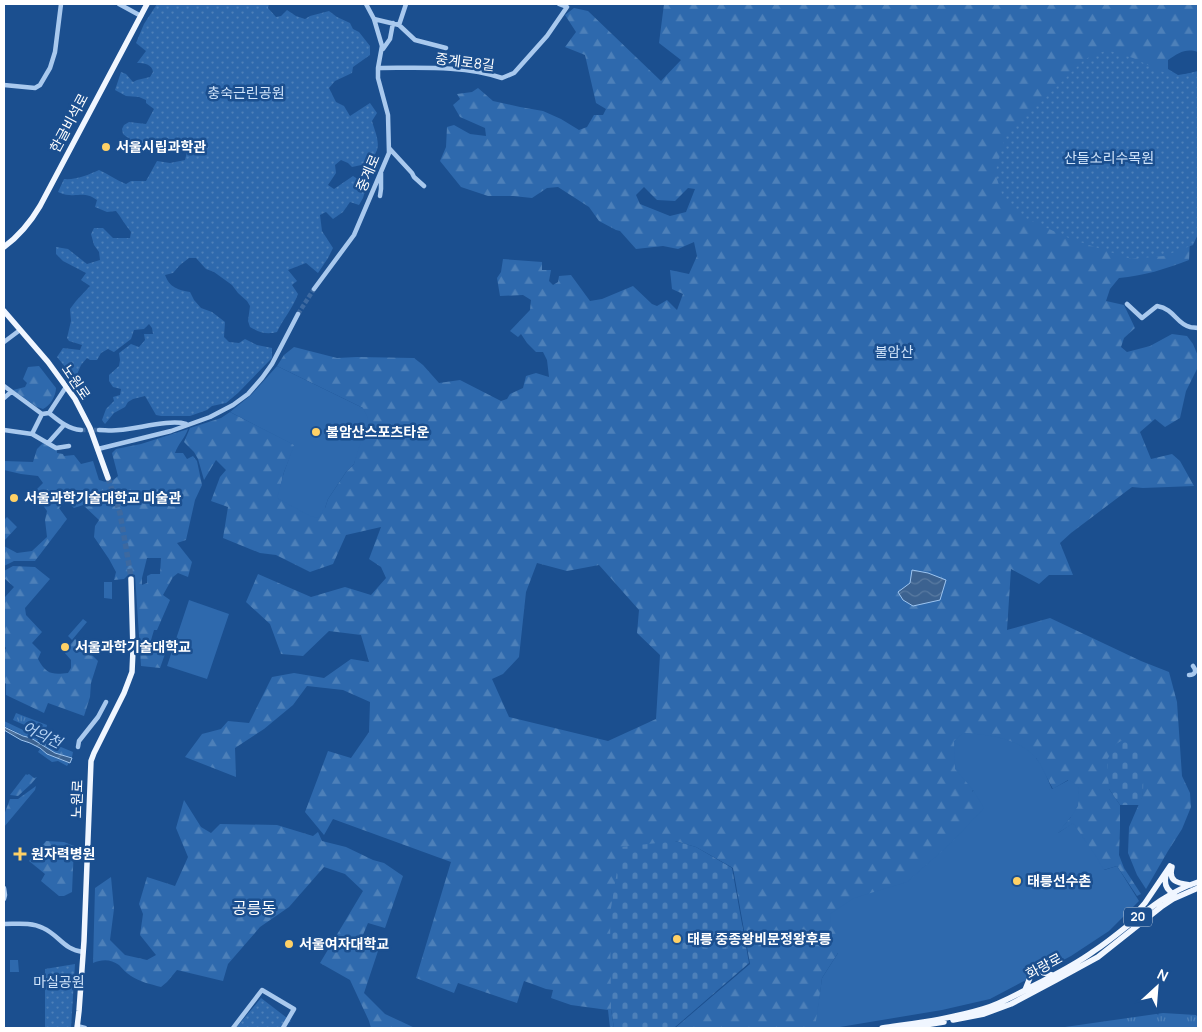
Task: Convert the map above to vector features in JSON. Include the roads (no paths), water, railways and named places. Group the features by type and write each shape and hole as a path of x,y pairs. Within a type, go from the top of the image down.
{"main road":[{"name":"한글비석로","path":"4,247 19,234 35,214 148,4"},
{"name":"노원로","path":"4,311 48,362 75,399 98,449 108,478"},
{"name":"노원로","path":"77,1027 83,952 91,761 124,693 132,672 131,580"},
{"path":"1171,866 1171,875 1174,880 1190,885"},
{"path":"1171,866 1166,876 1166,886 1170,893 1176,895 1186,894"},
{"path":"1116,935 1145,903 1171,866"},
{"name":"화랑로","path":"906,1028 984,1014 1011,1004 1065,973 1068,967 1094,952 1144,911 1170,893 1198,882"},
{"name":"화랑로","path":"882,1028 955,1016 984,1009 1085,965 1104,953 1161,906 1198,888"},
{"path":"1161,906 1167,900 1170,893"},
{"path":"1011,1004 1013,1001 1029,993 1029,990 1025,990 1033,970 1054,978"}],"street":[{"path":"4,85 34,88 40,85 50,68 55,52 60,4"},
{"path":"119,4 141,16"},
{"name":"중계로","path":"314,289 354,235 389,153 388,115 378,78 382,46 374,19 366,4"},
{"path":"400,25 406,4"},
{"name":"중계로8길","path":"378,68 458,69 491,74 502,78 514,74 547,36 567,7 559,4"},
{"path":"374,19 400,25 415,40 446,48"},
{"name":"중계로","path":"382,51 390,39 393,23"},
{"path":"389,148 424,186"},
{"path":"380,196 381,173"},
{"path":"1127,304 1142,318 1158,306 1164,307 1189,327 1198,328"},
{"path":"98,449 161,434 210,417 233,405 248,394 272,364 298,314"},
{"path":"4,342 20,330"},
{"path":"4,386 42,414 49,414 64,425 81,430"},
{"path":"49,414 66,387"},
{"path":"4,398 11,392"},
{"path":"32,434 42,414"},
{"path":"98,430 117,431 170,423 186,424"},
{"path":"48,443 64,425"},
{"path":"4,430 32,434 56,448 69,446"},
{"path":"1189,675 1195,672 1193,666"},
{"path":"78,747 79,741 98,717 106,702"},
{"path":"4,888 4,899"},
{"path":"4,924 33,924 48,931 73,950 83,952"},
{"path":"233,1028 262,990 294,1008 283,1028"},
{"path":"77,1027 85,1028"}],"water":[{"path":"912,570 928,573 946,580 940,600 913,606 903,600 898,592 910,583"},
{"path":"4,727 31,738 55,753 72,758 70,763 47,754 40,748 21,740 4,730"}],"tunnel":[{"path":"298,314 314,289"},
{"path":"81,430 99,430"},
{"path":"108,478 120,513 131,579"}],"place":[{"name":"서울시립과학관","path":"106,147"},
{"name":"불암산스포츠타운","path":"316,432"},
{"name":"서울과학기술대학교 미술관","path":"14,498"},
{"name":"서울과학기술대학교","path":"65,647"},
{"name":"원자력병원","path":"20,854"},
{"name":"태릉선수촌","path":"1017,881"},
{"name":"태릉 중종왕비문정왕후릉","path":"677,939"},
{"name":"서울여자대학교","path":"289,944"}],"district":[{"name":"공릉동","path":"254,908"}],"park label":[{"name":"충숙근린공원","path":"246,93"},
{"name":"산들소리수목원","path":"1109,158"},
{"name":"불암산","path":"894,352"},
{"name":"마실공원","path":"59,982"}],"water label":[{"name":"어의천","path":"42,735"}]}
